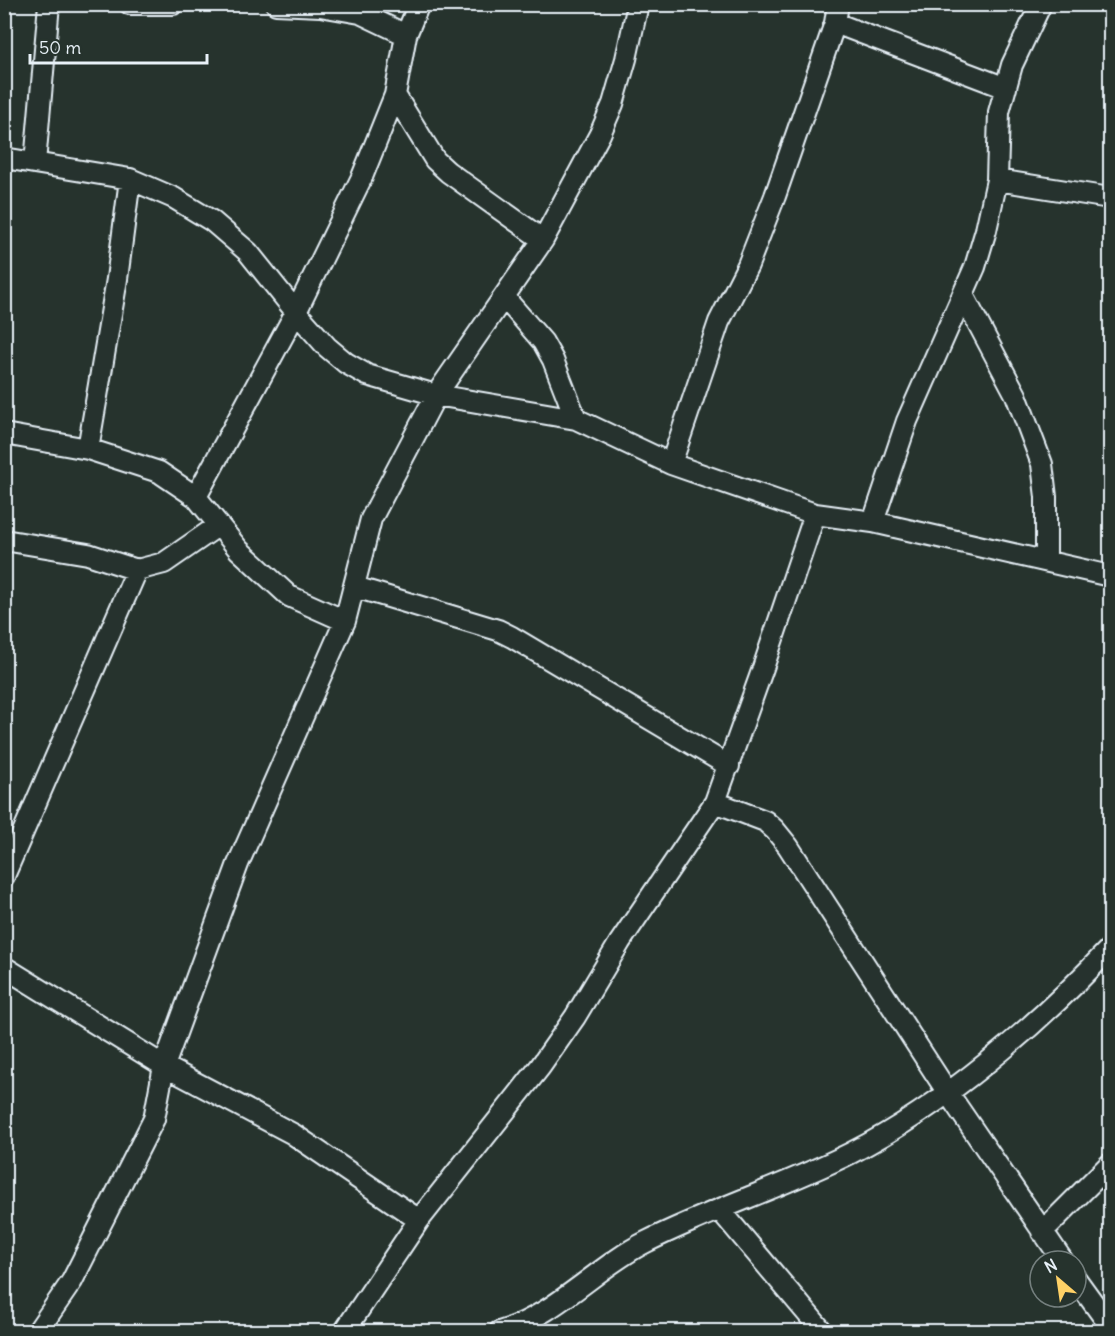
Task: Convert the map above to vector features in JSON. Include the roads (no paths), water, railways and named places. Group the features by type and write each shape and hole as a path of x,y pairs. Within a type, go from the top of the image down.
{"street":[{"path":"35,163 49,4"},
{"path":"130,4 173,4"},
{"path":"276,4 320,6 360,13 406,35"},
{"path":"196,497 296,312 362,177 395,95 406,35 419,4"},
{"path":"37,1332 72,1281 154,1119 164,1066 238,864 345,621 371,519 436,395 543,240 600,134 614,105 638,4"},
{"path":"873,522 907,421 975,267 997,180 999,112 1012,65 1041,4"},
{"path":"671,464 719,322 748,265 775,196 837,14 1006,88"},
{"path":"395,95 435,160 448,172 543,240"},
{"path":"4,158 130,179 174,198 212,221 248,252 327,347 346,363 367,375 436,395 576,419 671,464 814,514 873,522 1110,576"},
{"path":"88,449 117,279 130,179"},
{"path":"997,180 1110,198"},
{"path":"963,295 1016,395 1042,464 1046,497 1046,561"},
{"path":"504,297 543,342 553,360 576,419"},
{"path":"4,434 88,449 159,472 196,497 246,557 289,596 345,621"},
{"path":"344,1332 420,1220 546,1059 575,1017 620,942 715,802 814,514"},
{"path":"4,540 88,555 136,570 164,563 219,525"},
{"path":"4,876 136,570"},
{"path":"355,587 498,630 729,766"},
{"path":"715,802 765,821 782,838 948,1093 1054,1249"},
{"path":"499,1332 537,1314 646,1242 852,1153 948,1093 1047,1011 1110,948"},
{"path":"4,968 164,1066 292,1134 420,1220"},
{"path":"1042,1233 1110,1164"},
{"path":"720,1210 823,1332"},
{"path":"1088,1296 1110,1326"}]}
